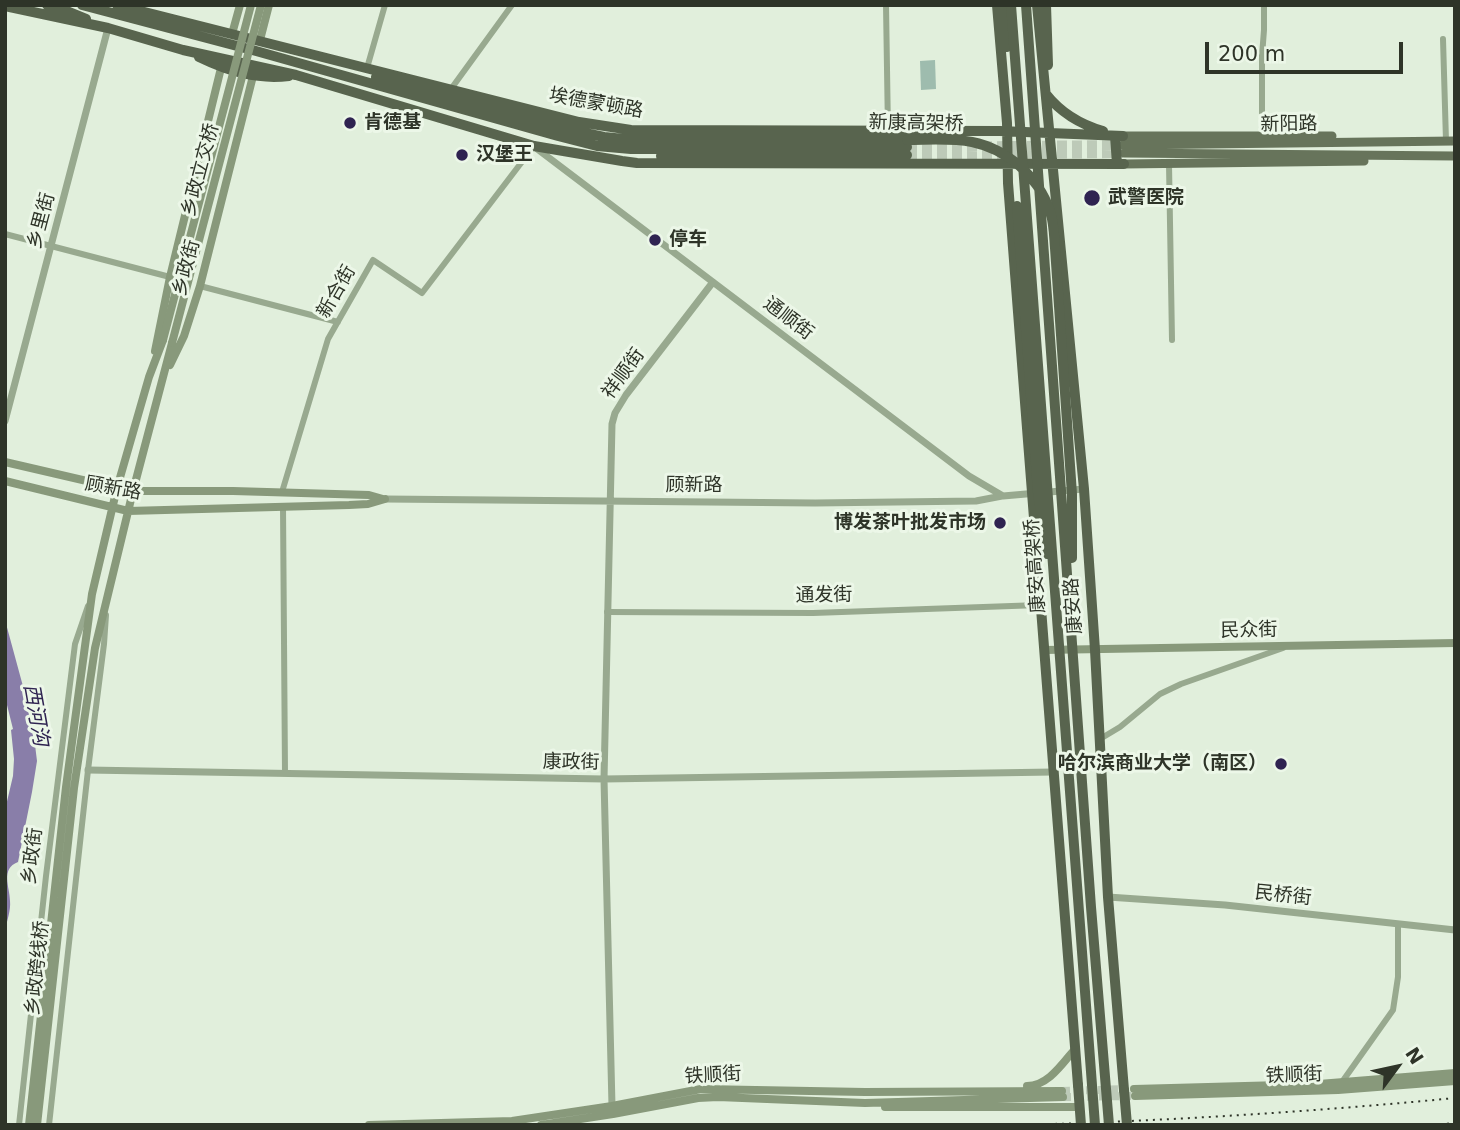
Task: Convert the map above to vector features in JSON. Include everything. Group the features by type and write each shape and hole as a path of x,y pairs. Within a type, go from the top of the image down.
{"highway":[{"name":"埃德蒙顿路","path":"47,5 108,28"},
{"name":"埃德蒙顿路","path":"82,5 107,13 258,46 597,146 631,149 907,151 604,157"},
{"path":"93,5 107,13"},
{"name":"埃德蒙顿路","path":"117,5 232,34 258,46"},
{"path":"997,5 1007,123"},
{"path":"1004,5 1010,92 1007,123"},
{"name":"康安高架桥","path":"1011,5 1095,1125"},
{"name":"康安高架桥","path":"1026,5 1109,1125"},
{"name":"埃德蒙顿路","path":"5,6 108,28 183,50 296,75 534,146 637,163 1053,164 1121,147"},
{"name":"康安路","path":"1040,8 1045,89 1084,489 1108,897 1131,1091 1127,1125"},
{"path":"258,46 365,71"},
{"path":"183,50 220,68 253,76 272,78 296,75"},
{"name":"埃德蒙顿路","path":"365,71 451,89 579,122 631,130 1049,132 1121,147"},
{"name":"新康高架桥","path":"365,71 542,123 604,137 634,140 960,140 981,144 1013,160 1028,174 1040,191 1053,224 1072,494 1075,688"},
{"path":"1045,89 1058,107 1074,120 1093,128 1121,147"},
{"name":"康安路","path":"1007,123 1031,493 1081,1125"},
{"path":"1008,166 1017,206 1038,493 1048,560 1053,629 1063,688"}],"main road":[{"path":"232,34 240,5"},
{"name":"乡政立交桥","path":"167,342 251,5"},
{"name":"乡政立交桥","path":"167,342 261,5"},
{"path":"258,46 269,5"},
{"name":"乡政街","path":"29,1125 66,787 92,594 117,488 149,377 220,68"},
{"name":"乡政街","path":"161,383 184,336 200,286 253,76"},
{"path":"1121,147 1262,135 1368,137 1407,141"},
{"name":"新阳路","path":"1121,147 1450,141"},
{"path":"1121,147 1169,164 1373,161 1407,156"},
{"name":"新阳路","path":"1121,147 1455,156"},
{"name":"乡政街","path":"149,377 167,342"},
{"name":"乡政街","path":"95,648 161,383 167,342"},
{"name":"顾新路","path":"5,462 133,491 282,492 369,495 385,499"},
{"name":"顾新路","path":"5,481 128,511 349,505 368,504 385,499"},
{"name":"民众街","path":"1044,650 1455,643"},
{"name":"乡政跨线桥","path":"37,1125 74,788 95,648"},
{"path":"865,1092 881,1088 1034,1086 1046,1081 1075,1049"},
{"path":"1131,1091 1342,1082 1455,1073"},
{"name":"铁顺街","path":"1131,1091 1338,1090 1455,1081"},
{"name":"铁顺街","path":"369,1125 512,1121 701,1089 1063,1094 865,1103 698,1098 541,1125"},
{"path":"865,1103 883,1107 1079,1107"}],"street":[{"path":"365,71 384,5"},
{"path":"451,89 512,5"},
{"path":"886,5 888,132"},
{"path":"1262,135 1264,5"},
{"name":"乡里街","path":"5,421 108,28"},
{"path":"1443,39 1450,141"},
{"name":"通顺街","path":"534,146 969,476 1003,496"},
{"name":"新合街","path":"282,492 328,339 373,260 422,293 534,146"},
{"path":"1169,164 1172,340"},
{"path":"5,234 170,277"},
{"name":"祥顺街","path":"612,1106 604,779 612,424 626,395 713,282"},
{"path":"200,286 338,322"},
{"path":"1003,496 1084,489"},
{"name":"顾新路","path":"385,499 815,503 976,501 1003,496"},
{"path":"283,506 285,773"},
{"name":"乡政街","path":"19,1125 75,644 92,594"},
{"name":"乡政街","path":"48,1125 104,644 107,596"},
{"name":"通发街","path":"607,612 813,613 1040,605"},
{"path":"1098,740 1120,727 1160,694 1287,646"},
{"name":"康政街","path":"88,770 604,779 1053,772"},
{"name":"民桥街","path":"1108,897 1224,905 1455,930"},
{"path":"1342,1082 1393,1010 1398,977 1398,924"}],"green space":[{"path":"935,60 936,89 921,90 920,61"}],"shaded area":[{"path":"5,620 24,690 37,761 18,862 9,869 7,879 10,904 5,930 5,810 14,759 13,729 5,697"}],"tunnel":[{"path":"907,147 1123,145"},
{"path":"907,155 1123,153"},
{"path":"1062,1091 1127,1089"},
{"path":"1063,1097 1135,1096"}],"railway":[{"path":"1020,1125 1238,1115 1455,1098"},
{"path":"1433,1125 1455,1123"}],"place":[{"name":"肯德基","path":"350,123"},
{"name":"汉堡王","path":"462,155"},
{"name":"武警医院","path":"1092,198"},
{"name":"停车","path":"655,240"},
{"name":"博发茶叶批发市场","path":"1000,523"},
{"name":"哈尔滨商业大学（南区）","path":"1281,764"}],"water label":[{"name":"西河沟","path":"35,715"}]}
